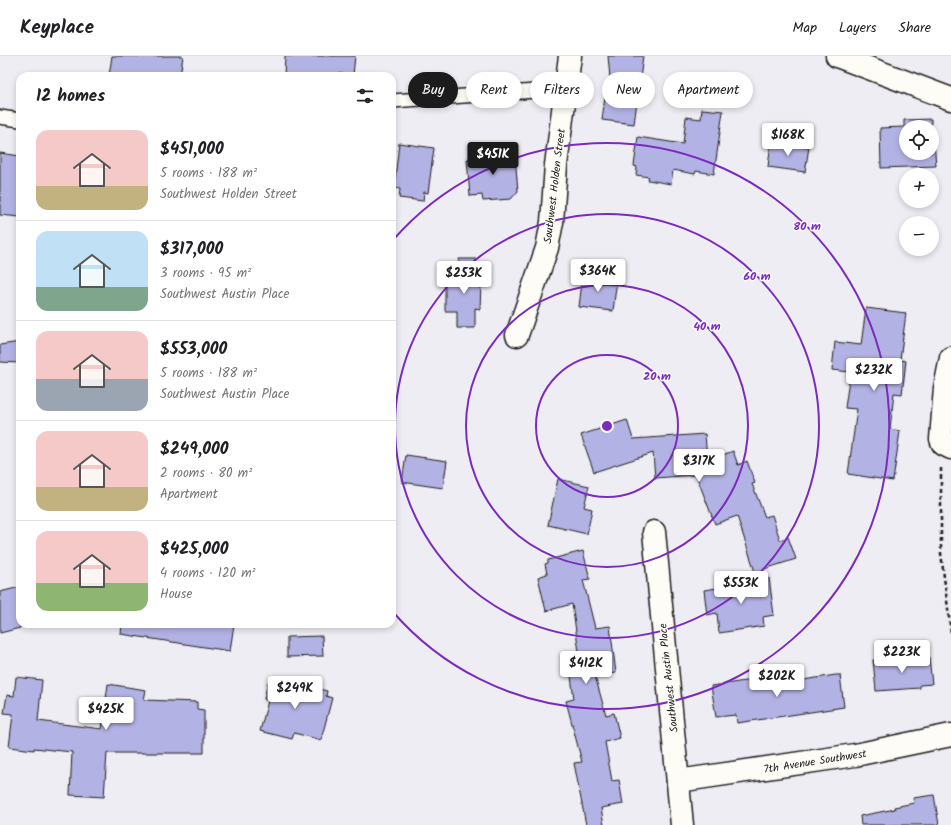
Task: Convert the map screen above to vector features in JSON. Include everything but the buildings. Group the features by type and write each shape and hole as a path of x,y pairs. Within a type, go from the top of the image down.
{"street":[{"name":"Southwest Holden Street","path":"568,72 570,56"},
{"path":"837,56 951,99"},
{"name":"Southwest Holden Street","path":"517,335 547,248 552,222 563,108"},
{"path":"946,457 941,439 945,388 951,358"},
{"name":"Southwest Austin Place","path":"654,532 682,825"},
{"name":"7th Avenue Southwest","path":"678,781 855,755 951,735"}],"lane":[{"path":"396,101 530,91"},
{"path":"0,117 16,119"}],"path":[{"path":"946,457 941,553 951,633"}]}
